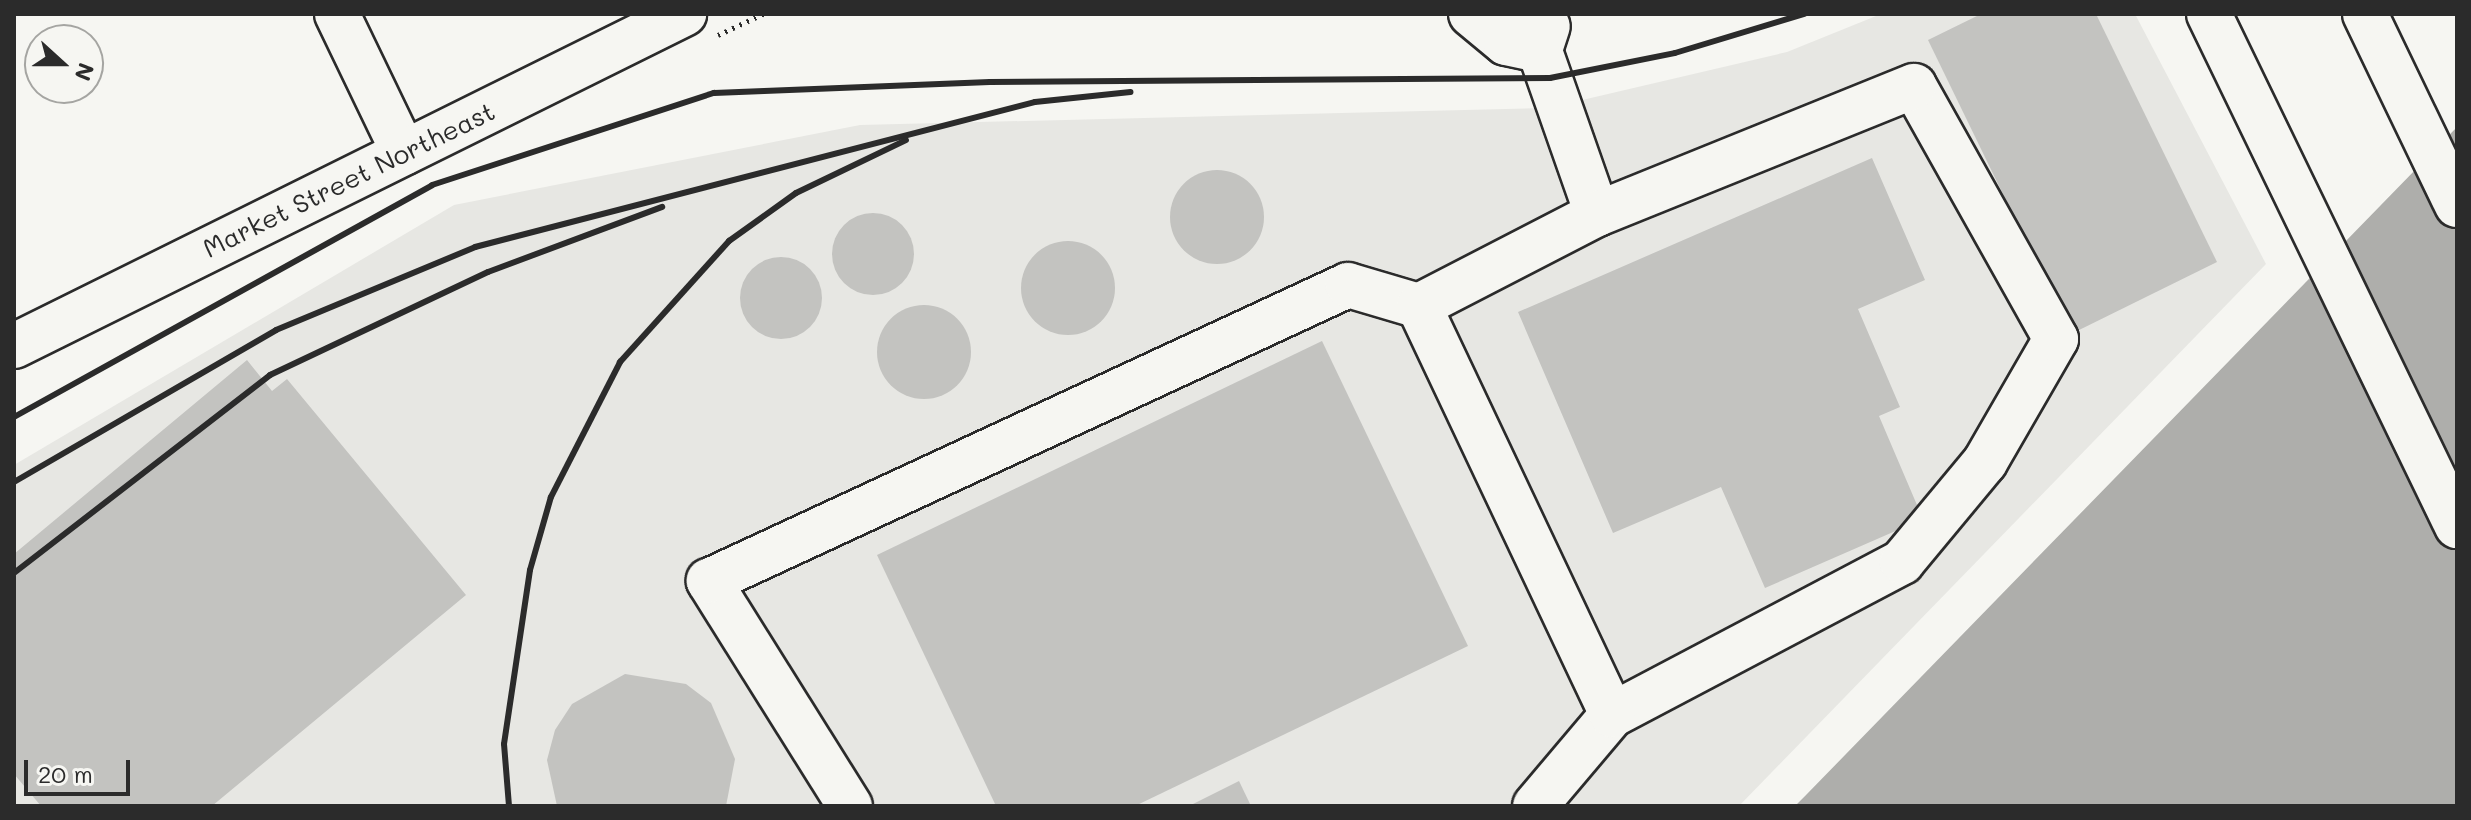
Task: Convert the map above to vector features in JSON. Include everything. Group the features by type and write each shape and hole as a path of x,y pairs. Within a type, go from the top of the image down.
{"main road":[{"path":"337,14 404,153"},
{"name":"Market Street Northeast","path":"14,346 684,14"},
{"path":"1471,14 1506,43 1540,26 1597,214"},
{"path":"2209,14 2457,526"},
{"path":"2365,14 2457,205"},
{"path":"850,806 709,581 1348,285 1419,306 1597,214 1914,86 2056,339 1985,462 1902,562 1612,715 1535,806"},
{"path":"1419,306 1612,715"}],"shaded area":[{"path":"1881,14 2135,14 2266,264 1739,806 14,806 14,465 454,205 860,125 1548,108 1787,52"},
{"path":"2457,127 2457,806 1795,806 1807,794"}],"building":[{"path":"1981,14 2096,14 2217,262 2071,334 1928,40"},
{"path":"1872,158 1925,280 1858,309 1900,407 1879,416 1923,519 1765,588 1721,487 1613,533 1518,312"},
{"path":"1217,170 1235,173 1250,184 1261,199 1264,217 1261,235 1250,250 1235,261 1217,264 1199,261 1184,250 1173,235 1170,217 1173,199 1184,184 1199,173"},
{"path":"873,213 889,216 902,225 911,238 914,254 911,270 902,283 889,292 873,295 857,292 844,283 835,270 832,254 835,238 844,225 857,216"},
{"path":"1068,241 1086,244 1101,255 1112,270 1115,288 1112,306 1101,321 1086,332 1068,335 1050,332 1035,321 1024,306 1021,288 1024,270 1035,255 1050,244"},
{"path":"781,257 797,260 810,269 819,282 822,298 819,314 810,327 797,336 781,339 765,336 752,327 743,314 740,298 743,282 752,269 765,260"},
{"path":"924,305 942,308 957,319 968,334 971,352 968,370 957,385 942,396 924,399 906,396 891,385 880,370 877,352 880,334 891,319 906,308"},
{"path":"1322,341 1468,646 1135,806 996,806 877,555"},
{"path":"247,360 272,391 287,379 466,595 212,806 41,806 14,774 14,554"},
{"path":"625,674 686,684 711,703 735,759 726,806 557,806 547,760 555,730 572,704"},
{"path":"1239,781 1251,806 1189,806"}],"railway":[{"path":"14,417 432,185 714,93 990,82 1550,78 1675,53 1804,14"},
{"path":"14,482 276,330 475,247 1035,102 1130,92"},
{"path":"509,806 504,744 530,570 551,497 620,362 729,241 796,193 906,140"},
{"path":"14,573 270,375 488,272 662,207"}]}
